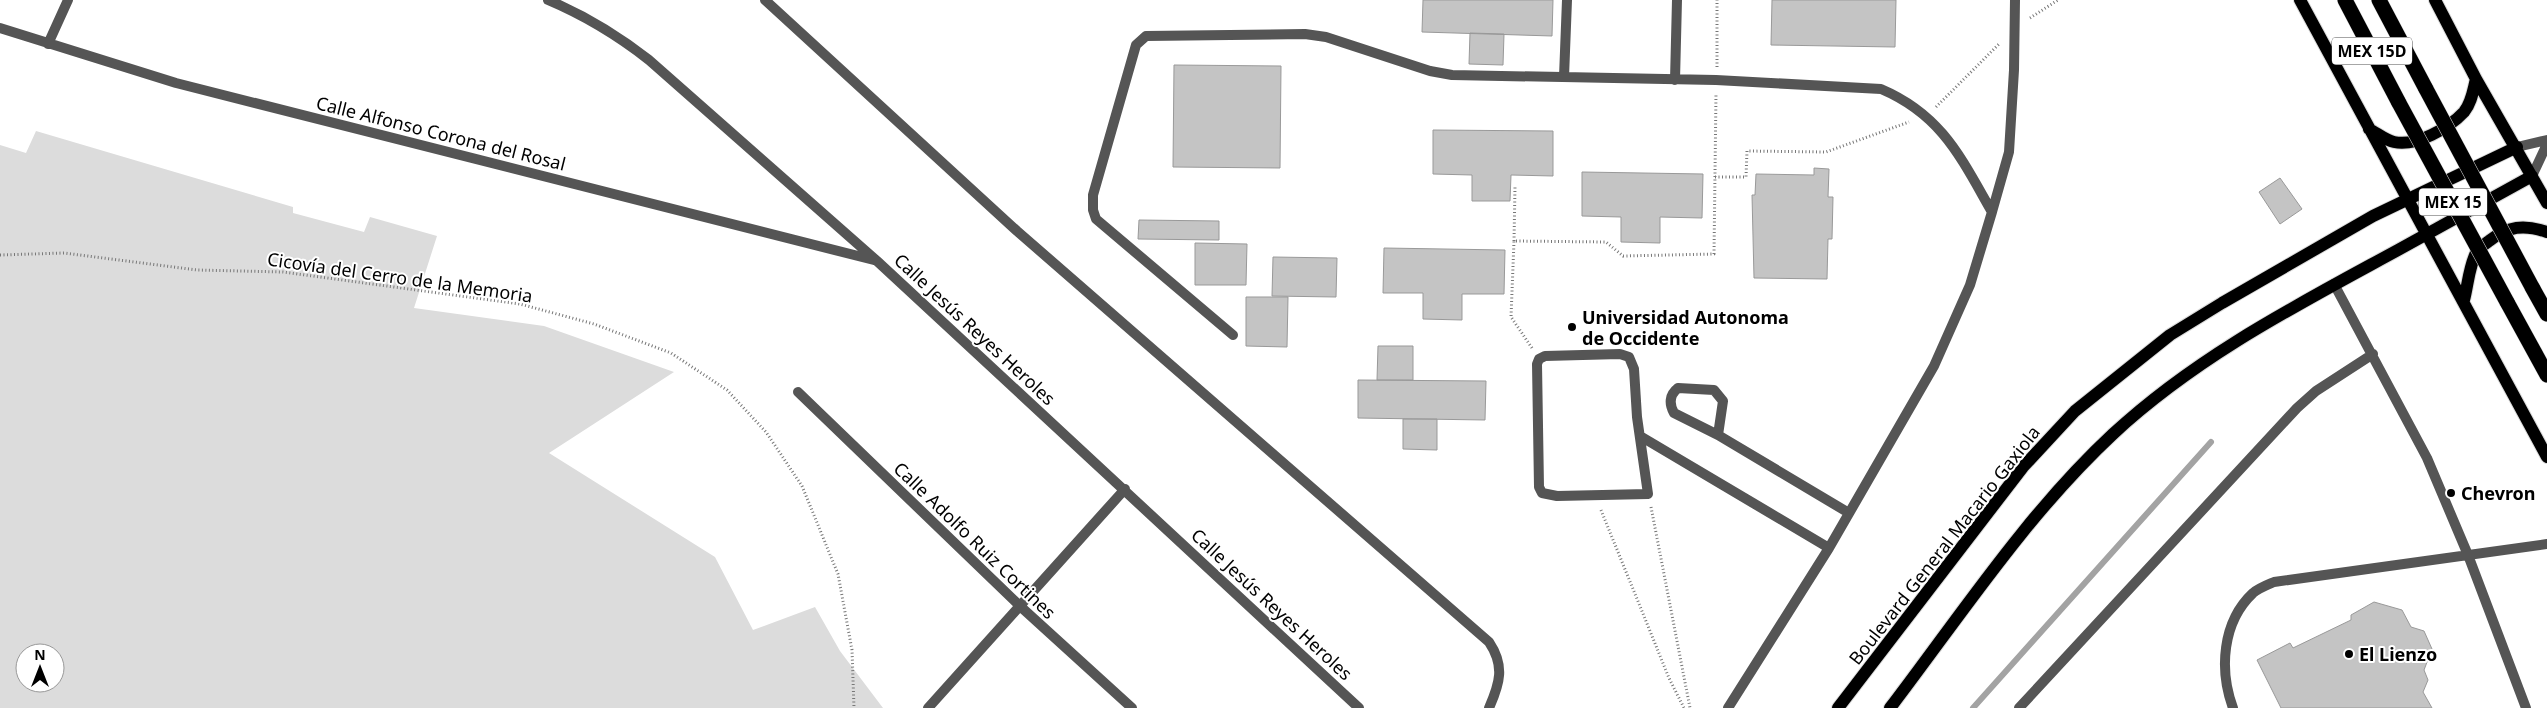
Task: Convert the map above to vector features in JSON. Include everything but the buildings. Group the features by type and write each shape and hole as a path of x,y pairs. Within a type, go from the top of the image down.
{"highway":[{"name":"MEX 15D","path":"2345,0 2399,103"},
{"name":"MEX 15D","path":"2379,0 2426,89"},
{"name":"MEX 15","path":"2426,89 2547,314"},
{"name":"MEX 15","path":"2399,103 2547,375"}],"main road":[{"path":"2300,0 2408,201 2464,300 2547,457"},
{"path":"2435,0 2476,78 2517,147 2547,203"},
{"path":"2369,129 2391,142 2399,143 2410,142 2430,134 2451,123 2465,111 2472,97 2476,78"},
{"name":"Boulevard General Macario Gaxiola","path":"1838,708 2023,467 2075,411 2178,331 2373,216 2408,201 2517,147"},
{"path":"1890,708 2014,545 2063,486 2113,434 2203,362 2334,284 2532,176"},
{"path":"2464,300 2473,260 2478,249 2499,232 2516,226 2528,226 2547,232"}],"street":[{"path":"48,44 68,0"},
{"name":"Calle Jesús Reyes Heroles","path":"548,0 583,15 614,33 649,60 877,261 1359,708"},
{"path":"765,0 1017,231 1489,642 1497,655 1499,669 1499,680 1489,708"},
{"path":"1564,77 1567,0"},
{"path":"1675,80 1677,0"},
{"path":"1728,708 1829,548 1934,366 1954,325 1970,285 2009,152 2014,70 2015,0"},
{"name":"Calle Alfonso Corona del Rosal","path":"0,28 176,83 877,261"},
{"path":"1233,335 1096,219 1093,210 1093,194 1136,45 1140,40 1155,34 1305,34 1347,42 1430,71 1452,75 1716,80 1881,89 1902,97 1926,116 1953,144 1992,212"},
{"path":"2517,147 2547,140"},
{"path":"2532,176 2547,144"},
{"path":"2334,284 2427,458 2468,555 2526,708"},
{"path":"1611,354 1629,357 1634,369 1640,436 1648,494 1556,496 1542,493 1538,487 1539,359 1545,356 1611,354"},
{"path":"2019,708 2297,408 2316,391 2373,354"},
{"path":"1718,435 1723,401 1714,390 1678,388 1671,399 1674,413 1718,435 1849,512"},
{"name":"Calle Adolfo Ruiz Cortines","path":"798,392 1021,607 1132,708"},
{"path":"1640,436 1829,548"},
{"path":"928,708 1021,607 1125,489"},
{"path":"2233,708 2226,690 2224,661 2229,631 2240,608 2255,591 2274,582 2547,544"}],"path":[{"path":"1514,241 1606,242 1623,256 1714,254 1717,0"},
{"path":"1515,187 1511,317 1539,359"},
{"name":"Cicovía del Cerro de la Memoria","path":"0,255 64,253 197,270 282,272 520,304 594,324 671,353 727,390 766,432 802,486 838,574 852,650 854,708"},
{"path":"1648,494 1690,708"},
{"path":"1595,495 1669,678 1684,708"}],"shaded area":[{"path":"36,131 293,207 293,213 364,232 370,217 437,236 414,308 544,326 674,372 549,453 715,557 753,630 815,607 840,651 883,708 0,708 0,145 26,153"}],"waterway":[{"path":"1973,708 2211,442"}],"place":[{"name":"Universidad Autonoma de Occidente","path":"1572,327"},
{"name":"Chevron","path":"2451,493"},
{"name":"El Lienzo","path":"2349,654"}]}
